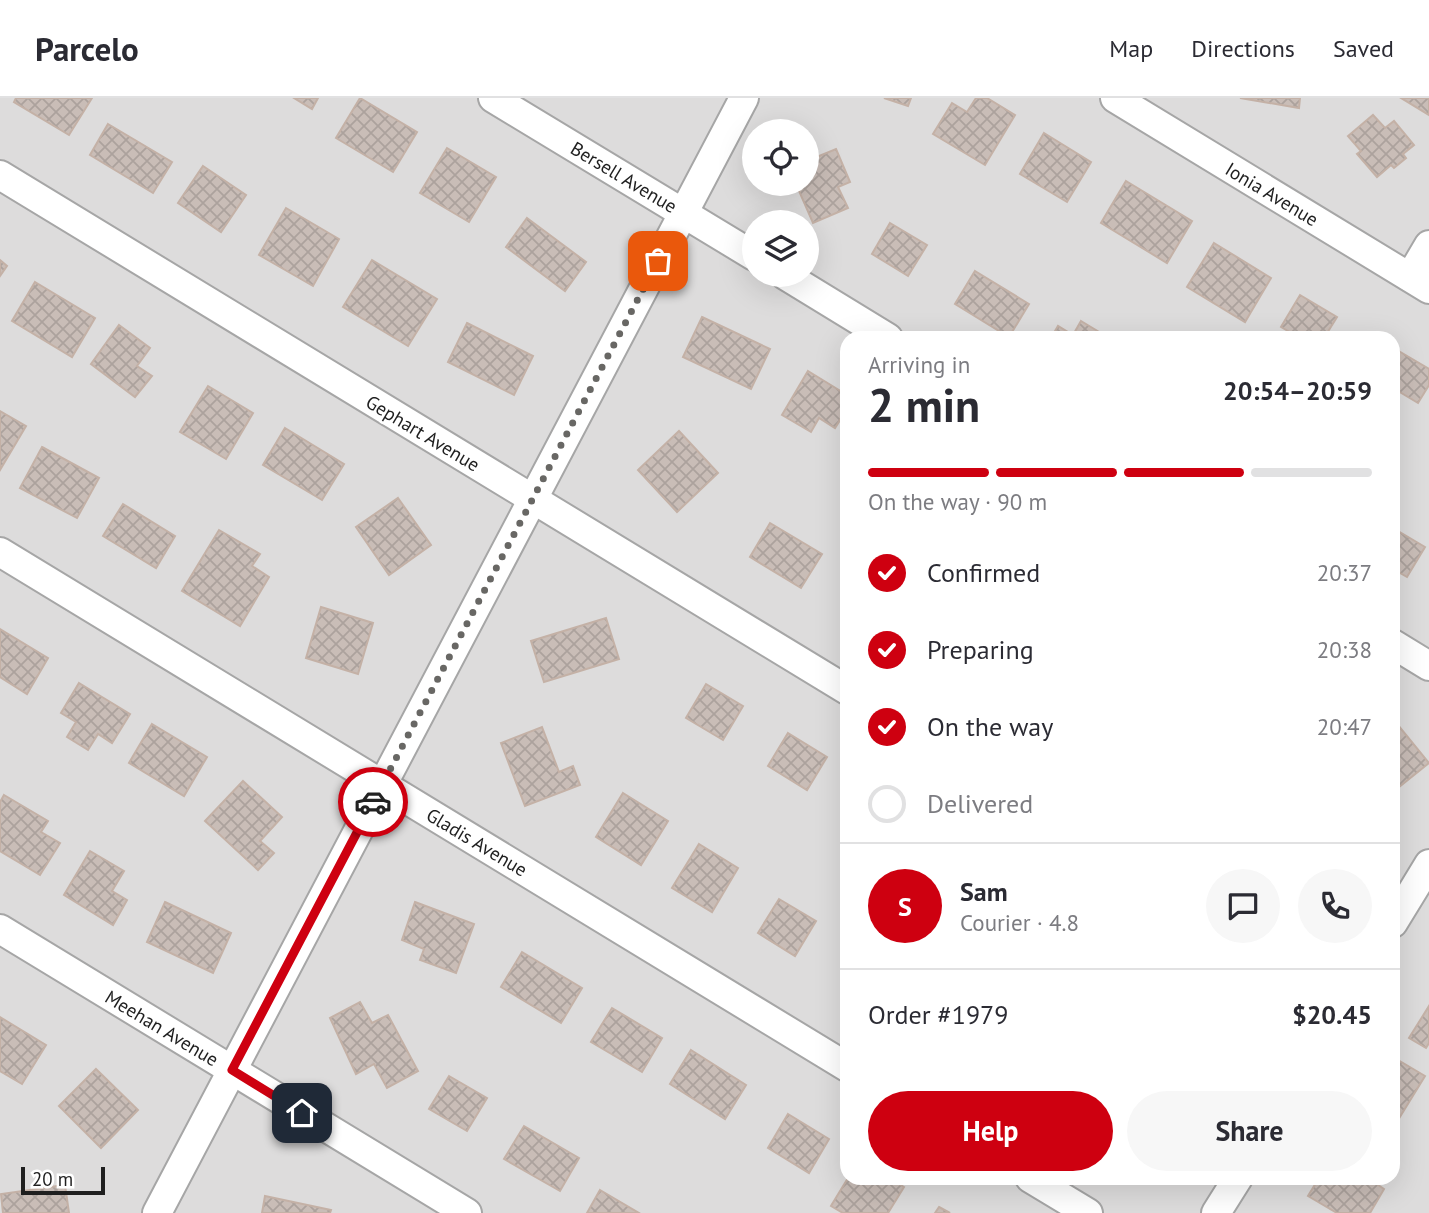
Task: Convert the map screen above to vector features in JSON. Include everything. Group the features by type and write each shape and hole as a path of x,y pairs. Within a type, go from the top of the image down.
{"street":[{"name":"Bersell Avenue","path":"493,98 742,249"},
{"path":"157,1213 744,98"},
{"name":"Ionia Avenue","path":"1130,102 1419,283"},
{"name":"Gephart Avenue","path":"0,176 840,686"},
{"path":"1419,283 1429,245"},
{"path":"805,287 877,331"},
{"name":"Gladis Avenue","path":"0,552 840,1063"},
{"path":"1400,648 1429,666"},
{"path":"1400,912 1429,864"},
{"name":"Meehan Avenue","path":"0,929 467,1213"},
{"path":"1042,1185 1088,1213"},
{"path":"1216,1213 1234,1185"}],"shaded area":[{"path":"0,98 1429,98 1429,1213 0,1213"}],"building":[{"path":"16,98 92,98 69,135 14,102"},
{"path":"294,98 318,98 312,109"},
{"path":"360,98 417,132 393,172 336,138"},
{"path":"884,98 911,98 908,106"},
{"path":"976,98 987,98 1015,115 985,165 933,134 952,103 967,112"},
{"path":"1240,98 1300,98 1299,108"},
{"path":"1401,98 1429,98 1429,115"},
{"path":"1373,115 1385,128 1394,121 1414,145 1403,154 1406,158 1394,168 1391,165 1377,177 1357,154 1361,151 1348,136"},
{"path":"108,124 172,162 153,193 90,155"},
{"path":"1044,133 1091,162 1067,202 1020,174"},
{"path":"447,148 496,177 469,222 420,193"},
{"path":"836,149 850,182 838,187 848,208 819,220 819,210 807,210 801,196 819,196 819,156"},
{"path":"203,166 246,195 221,232 178,203"},
{"path":"1126,181 1192,221 1167,263 1101,223"},
{"path":"286,208 339,239 313,286 259,255"},
{"path":"527,218 586,262 565,291 506,247"},
{"path":"890,223 927,245 908,276 872,254"},
{"path":"1214,243 1271,278 1245,322 1187,287"},
{"path":"0,260 7,266 0,276"},
{"path":"372,260 437,299 408,346 343,307"},
{"path":"975,271 1029,304 1013,331 999,331 955,304"},
{"path":"35,282 95,318 72,357 12,321"},
{"path":"1300,295 1337,317 1328,331 1288,331 1281,327"},
{"path":"702,317 770,349 751,389 683,357"},
{"path":"1081,321 1097,331 1075,331"},
{"path":"467,323 533,356 514,395 448,362"},
{"path":"119,325 150,348 137,366 152,376 135,397 91,364"},
{"path":"1400,352 1429,369 1429,385 1418,403 1400,392"},
{"path":"808,371 840,391 840,420 835,428 819,418 811,432 782,415"},
{"path":"208,386 253,413 226,459 180,432"},
{"path":"0,411 26,426 0,470"},
{"path":"285,428 344,464 322,500 263,465"},
{"path":"679,431 718,473 677,512 638,470"},
{"path":"42,447 99,478 77,518 20,488"},
{"path":"398,498 431,545 389,575 356,527"},
{"path":"123,504 175,536 156,568 103,536"},
{"path":"770,523 822,554 801,588 750,557"},
{"path":"219,530 260,554 252,566 269,577 240,626 182,591"},
{"path":"1400,532 1425,547 1407,577 1400,573"},
{"path":"321,607 373,623 358,674 306,658"},
{"path":"606,618 619,659 544,682 531,641"},
{"path":"0,629 48,658 27,694 0,677"},
{"path":"79,683 130,714 112,743 98,734 88,750 67,737 76,722 61,713"},
{"path":"706,684 743,706 723,740 686,718"},
{"path":"152,724 207,757 184,796 129,763"},
{"path":"542,727 559,772 573,766 580,785 525,806 501,743"},
{"path":"1400,728 1429,763 1400,786"},
{"path":"788,733 827,757 807,790 768,766"},
{"path":"243,781 282,817 260,841 274,853 258,870 205,821"},
{"path":"623,793 668,821 641,865 596,837"},
{"path":"4,795 48,821 41,832 60,843 40,875 0,851 0,802"},
{"path":"699,844 738,868 712,912 672,888"},
{"path":"90,851 124,871 112,891 127,900 113,925 64,895"},
{"path":"779,899 816,921 795,956 758,933"},
{"path":"165,902 231,933 213,973 147,942"},
{"path":"415,902 474,924 456,973 420,960 424,949 402,940"},
{"path":"522,952 582,988 561,1023 501,987"},
{"path":"360,1002 372,1023 388,1015 418,1071 387,1088 374,1064 356,1074 330,1018"},
{"path":"1429,1006 1429,1043 1426,1048 1409,1038"},
{"path":"612,1008 662,1038 642,1072 591,1042"},
{"path":"0,1017 46,1045 22,1084 0,1071"},
{"path":"691,1050 746,1085 725,1119 670,1084"},
{"path":"1400,1061 1425,1076 1400,1117"},
{"path":"96,1069 138,1110 101,1148 59,1106"},
{"path":"449,1076 487,1098 467,1131 429,1109"},
{"path":"788,1114 829,1139 809,1173 768,1148"},
{"path":"524,1126 579,1158 560,1191 504,1159"},
{"path":"65,1185 69,1213 3,1213 1,1194"},
{"path":"844,1185 904,1187 888,1213 843,1213 831,1206"},
{"path":"1315,1185 1378,1185 1384,1189 1370,1213 1337,1213 1308,1196"},
{"path":"600,1190 639,1213 587,1213"},
{"path":"265,1196 331,1210 330,1213 262,1213"},
{"path":"939,1207 950,1213 935,1213"}],"way so far":[{"path":"373,802 658,261"}],"route":[{"path":"302,1113 232,1070 373,802"}]}
